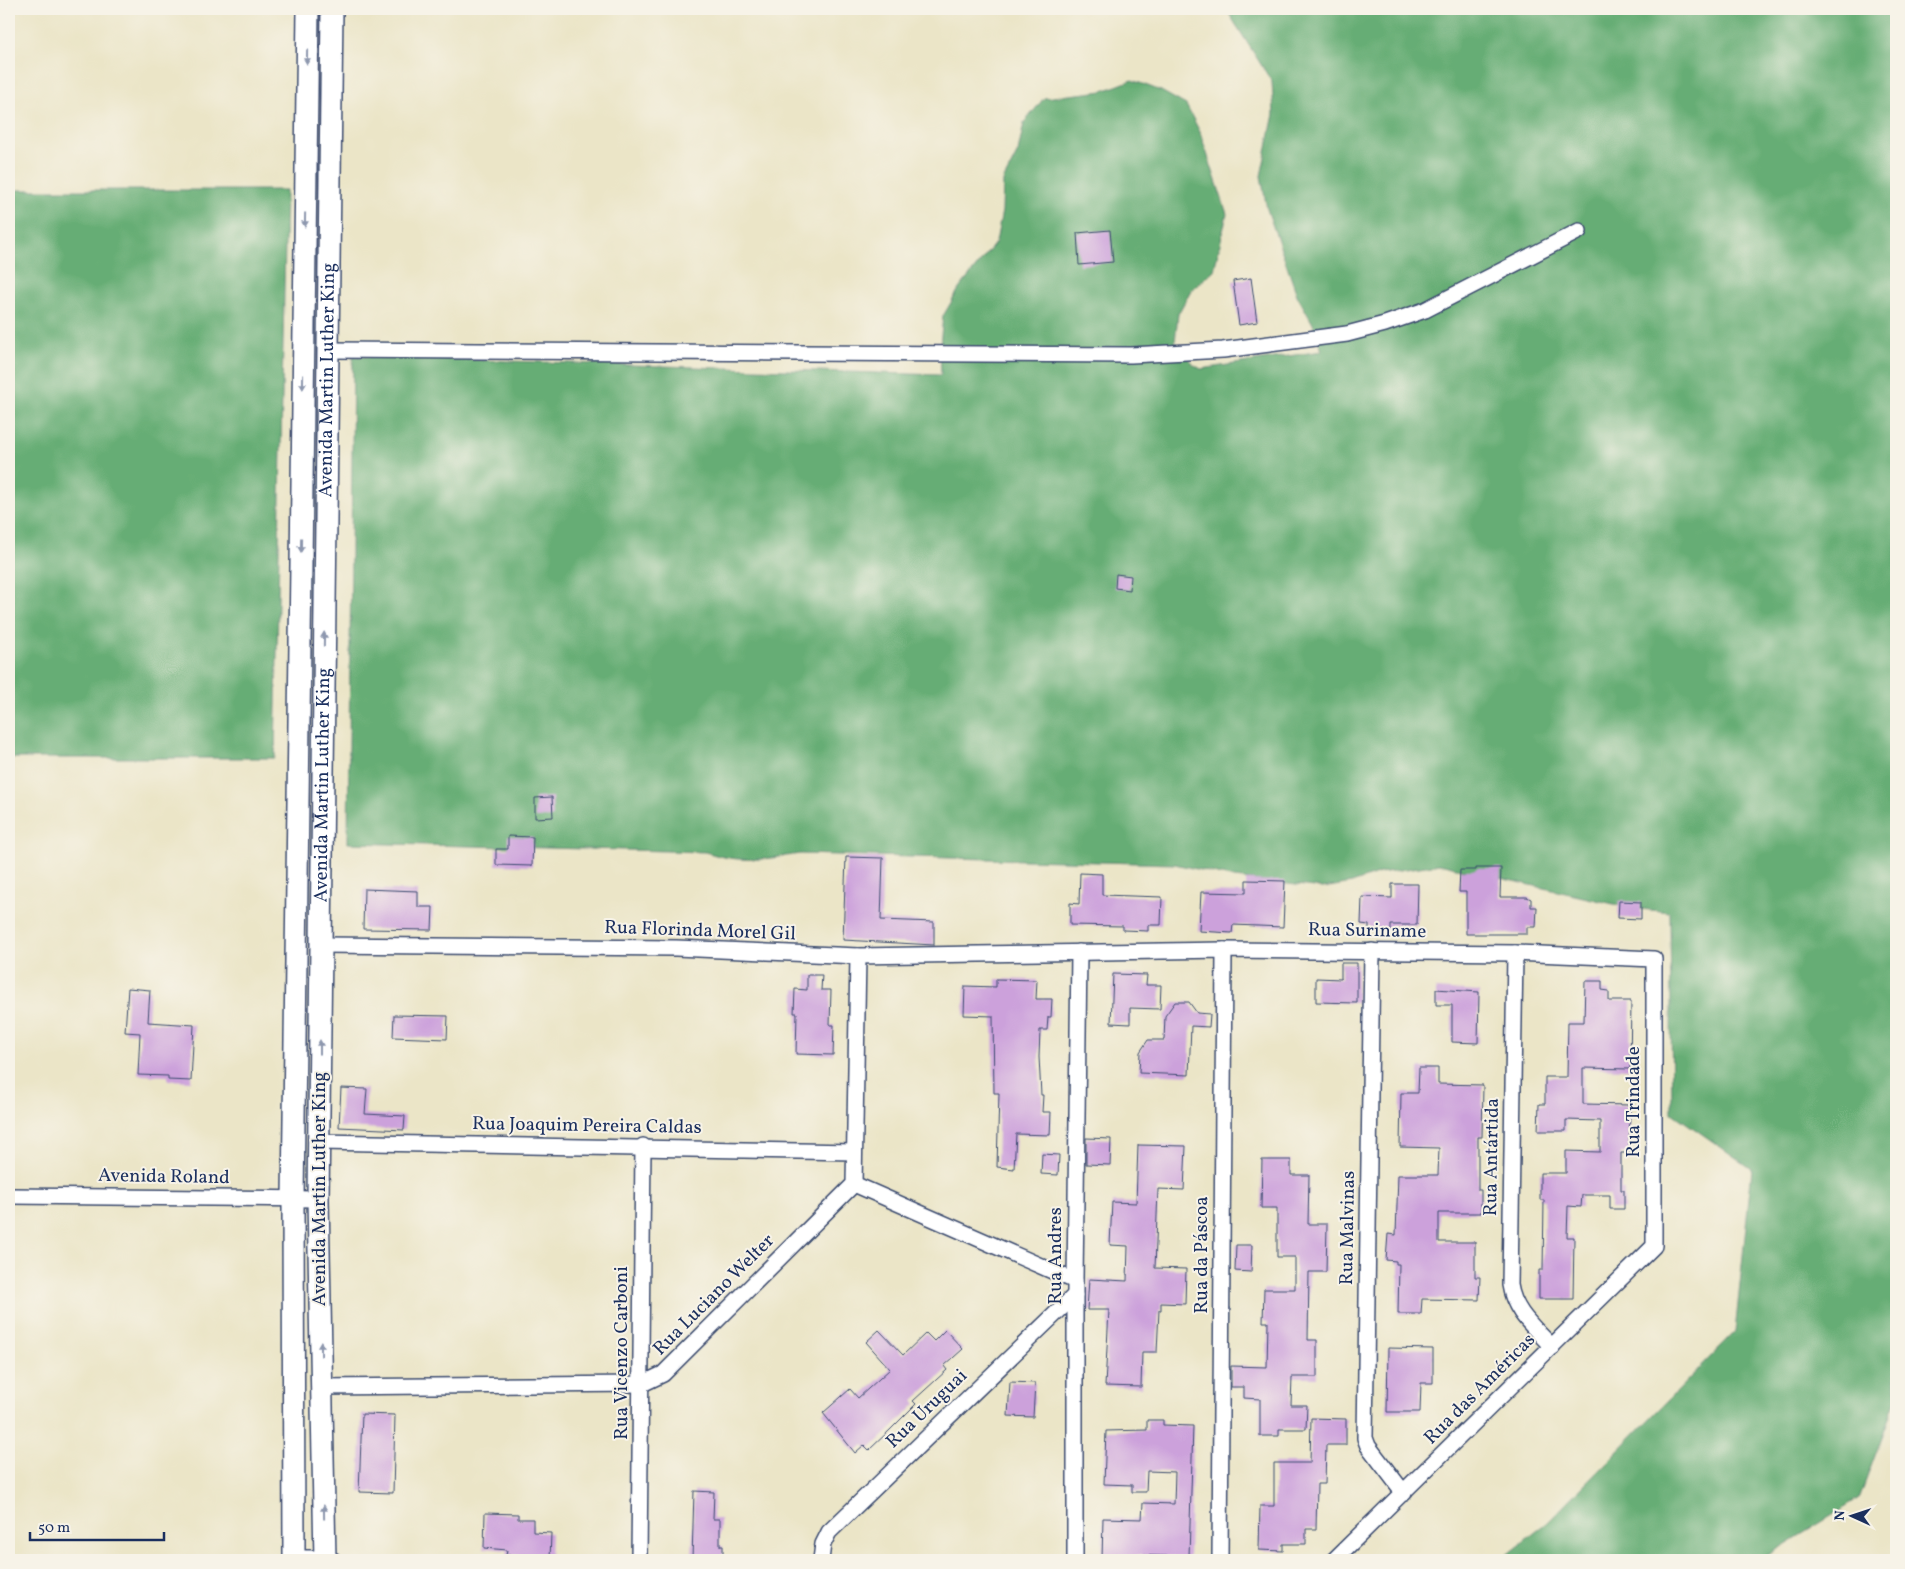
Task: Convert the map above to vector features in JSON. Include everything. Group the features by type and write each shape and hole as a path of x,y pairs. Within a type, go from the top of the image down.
{"main road":[{"name":"Avenida Martin Luther King","path":"294,1559 293,1199 308,9"},
{"name":"Avenida Martin Luther King","path":"328,1559 321,1387 318,1199 332,9"}],"street":[{"path":"328,350 1121,355 1214,351 1347,334 1385,324 1425,310 1579,231"},
{"name":"Rua Florinda Morel Gil","path":"320,944 676,948 858,956 1079,952"},
{"name":"Rua Suriname","path":"1079,952 1224,950 1372,951 1515,953 1654,959"},
{"name":"Rua da Páscoa","path":"1220,1560 1224,950"},
{"name":"Rua Malvinas","path":"1372,951 1365,1438 1368,1446 1404,1493"},
{"name":"Rua Andres","path":"1075,1560 1075,1288 1079,952"},
{"name":"Rua Antártida","path":"1515,953 1510,1286 1512,1299 1517,1310 1552,1346"},
{"path":"858,956 854,1184 1075,1288"},
{"name":"Rua Trindade","path":"1654,959 1654,1246"},
{"name":"Rua Joaquim Pereira Caldas","path":"320,1142 643,1146 854,1152"},
{"name":"Rua Vicenzo Carboni","path":"639,1560 643,1146"},
{"name":"Rua Luciano Welter","path":"321,1387 642,1384 663,1374 854,1184"},
{"name":"Avenida Roland","path":"9,1196 318,1199"},
{"name":"Rua das Américas","path":"1334,1560 1654,1246"},
{"name":"Rua Uruguai","path":"821,1560 823,1544 829,1532 1075,1288"},
{"path":"294,1559 328,1559"}],"green space":[{"path":"1226,9 1896,9 1896,1399 1859,1499 1760,1560 1500,1560 1547,1523 1735,1332 1752,1169 1672,1113 1670,912 1631,908 1439,864 1380,873 1352,883 1323,888 1234,878 1175,864 800,854 764,859 741,859 718,856 706,852 348,843 353,356 941,375 940,345 943,316 959,289 996,242 1002,211 1003,181 1018,152 1024,123 1044,98 1103,91 1132,80 1161,91 1186,105 1200,132 1227,214 1214,270 1191,290 1178,314 1175,342 1193,364 1201,369 1322,351 1313,324 1297,295 1267,209 1261,176 1274,114 1272,82"},
{"path":"9,190 286,190 275,758 9,758"}],"building":[{"path":"1110,230 1113,262 1079,265 1077,233"},
{"path":"1251,278 1257,322 1239,325 1233,281"},
{"path":"1116,574 1131,576 1130,590 1115,588"},
{"path":"552,797 553,817 535,818 535,798"},
{"path":"508,836 533,837 532,866 496,865 496,849 508,849"},
{"path":"846,857 883,858 881,920 934,922 934,945 843,940"},
{"path":"1476,868 1501,868 1500,897 1527,897 1531,899 1531,907 1537,907 1536,927 1527,927 1527,934 1466,934 1466,892 1459,892 1460,870 1476,870"},
{"path":"1080,873 1102,874 1102,895 1162,897 1161,925 1148,925 1148,931 1123,930 1123,926 1070,925 1070,903 1079,904"},
{"path":"1246,880 1285,881 1283,927 1233,925 1232,933 1199,931 1201,892 1246,893"},
{"path":"1392,884 1418,884 1417,925 1391,925 1391,931 1369,931 1369,925 1361,924 1362,897 1392,898"},
{"path":"364,889 418,891 418,907 433,907 432,930 363,929"},
{"path":"1619,901 1641,902 1641,919 1618,918"},
{"path":"1341,963 1357,963 1357,1003 1316,1002 1316,978 1341,979"},
{"path":"1113,974 1147,975 1146,985 1161,985 1160,1009 1130,1008 1130,1024 1111,1023"},
{"path":"807,975 822,975 821,990 831,990 830,1025 834,1025 833,1055 796,1054 797,1013 794,1013 795,989 807,990"},
{"path":"996,979 1037,980 1036,999 1052,999 1051,1017 1048,1017 1047,1030 1040,1030 1039,1057 1041,1095 1043,1095 1042,1112 1051,1112 1050,1135 1016,1134 1014,1169 997,1167 999,1093 994,1093 993,1016 964,1015 965,986 996,987"},
{"path":"1585,981 1602,981 1602,990 1609,991 1609,1001 1631,1001 1630,1069 1583,1068 1583,1104 1630,1105 1629,1153 1621,1153 1621,1190 1624,1190 1624,1209 1610,1209 1610,1195 1582,1195 1581,1207 1568,1206 1567,1237 1574,1237 1573,1299 1539,1299 1539,1270 1543,1270 1544,1200 1540,1200 1540,1173 1566,1173 1566,1151 1600,1152 1600,1121 1566,1120 1566,1131 1538,1131 1539,1104 1545,1104 1545,1077 1567,1077 1568,1022 1584,1022"},
{"path":"128,988 150,990 148,1022 194,1025 191,1081 168,1080 168,1076 138,1075 140,1033 125,1032"},
{"path":"1436,989 1479,992 1478,1043 1452,1042 1452,1005 1436,1005"},
{"path":"1175,1002 1189,1002 1197,1013 1210,1014 1209,1027 1191,1026 1189,1075 1139,1073 1140,1052 1148,1040 1164,1040 1165,1016"},
{"path":"394,1015 448,1016 447,1039 393,1037"},
{"path":"1419,1068 1438,1068 1438,1084 1483,1085 1482,1137 1478,1137 1478,1190 1481,1190 1481,1213 1439,1213 1439,1242 1475,1242 1475,1277 1480,1277 1479,1300 1422,1299 1421,1314 1398,1314 1399,1264 1396,1264 1396,1261 1386,1260 1388,1234 1396,1235 1398,1175 1438,1175 1439,1148 1400,1147 1401,1093 1418,1093"},
{"path":"341,1088 367,1089 365,1114 405,1116 404,1130 339,1127"},
{"path":"1086,1138 1111,1139 1110,1165 1086,1164"},
{"path":"1138,1145 1186,1146 1184,1190 1158,1189 1155,1268 1186,1269 1185,1304 1161,1303 1157,1352 1142,1352 1141,1387 1105,1386 1109,1310 1087,1310 1089,1279 1127,1281 1128,1246 1110,1245 1112,1202 1136,1203"},
{"path":"1042,1154 1059,1155 1058,1175 1041,1174"},
{"path":"1262,1160 1291,1160 1291,1175 1309,1175 1308,1224 1327,1224 1326,1272 1309,1272 1308,1340 1317,1340 1317,1377 1292,1377 1291,1405 1307,1405 1306,1429 1279,1429 1279,1436 1260,1436 1260,1399 1244,1398 1244,1387 1231,1387 1231,1366 1267,1367 1268,1322 1263,1322 1264,1289 1295,1289 1295,1257 1277,1257 1277,1208 1261,1208"},
{"path":"1236,1245 1252,1245 1251,1272 1235,1271"},
{"path":"879,1330 903,1355 926,1333 934,1341 945,1330 963,1349 944,1366 947,1370 913,1401 916,1404 890,1430 869,1450 864,1445 855,1453 823,1413 850,1389 858,1398 890,1369 866,1342"},
{"path":"1388,1348 1433,1349 1433,1383 1421,1383 1420,1412 1387,1412"},
{"path":"1010,1382 1035,1383 1033,1417 1008,1416"},
{"path":"362,1414 395,1415 393,1493 359,1492"},
{"path":"1311,1418 1346,1419 1346,1445 1326,1445 1325,1484 1317,1484 1316,1529 1306,1529 1306,1544 1283,1544 1283,1551 1259,1550 1260,1506 1274,1506 1274,1463 1310,1463"},
{"path":"1147,1420 1163,1420 1163,1425 1193,1426 1189,1557 1136,1555 1136,1560 1102,1560 1103,1518 1142,1519 1143,1503 1174,1504 1175,1472 1147,1471 1146,1492 1132,1492 1132,1485 1104,1484 1106,1431 1147,1430"},
{"path":"694,1491 714,1492 713,1519 720,1519 720,1546 723,1546 723,1560 692,1559"},
{"path":"485,1513 518,1514 518,1519 533,1519 533,1532 551,1533 550,1560 532,1560 532,1556 506,1555 507,1550 484,1548"}]}
